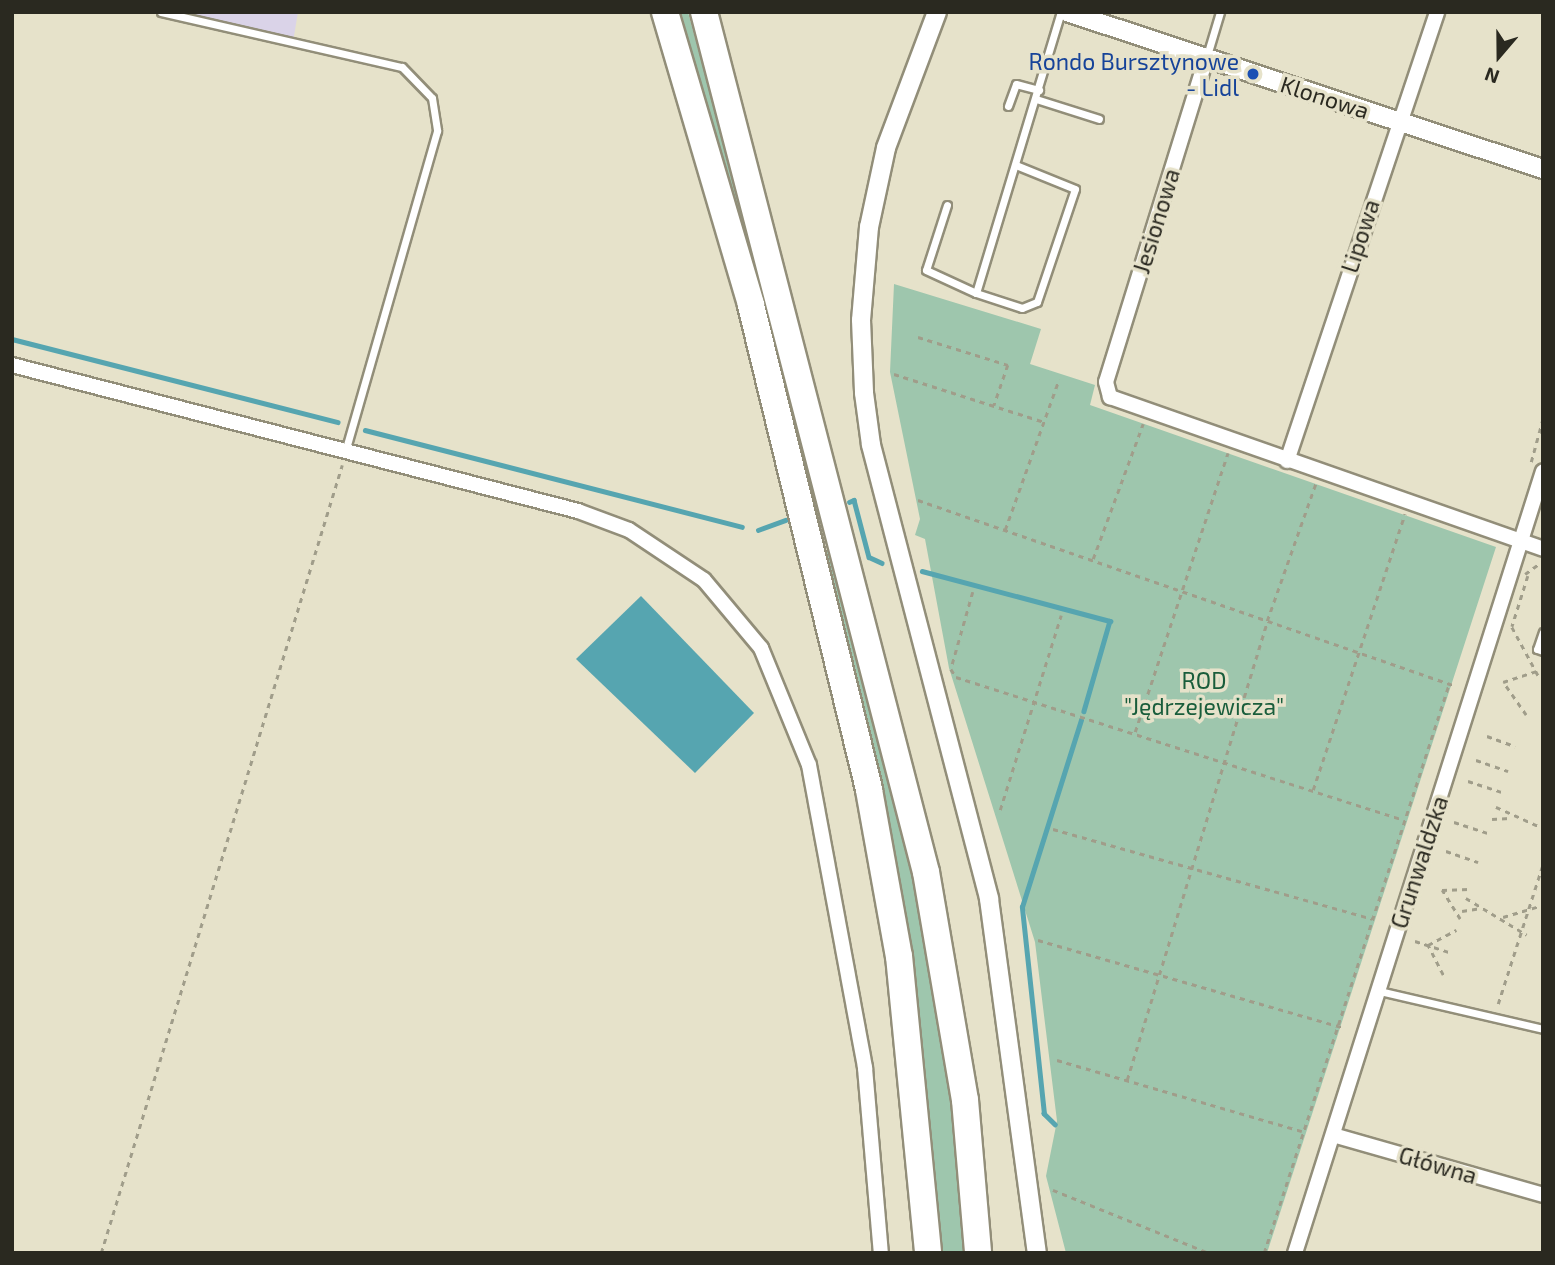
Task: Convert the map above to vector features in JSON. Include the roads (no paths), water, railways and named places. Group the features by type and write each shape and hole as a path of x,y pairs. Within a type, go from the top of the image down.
{"highway":[{"path":"666,12 751,305 869,790 901,969 928,1253"},
{"path":"704,12 926,872 965,1100 978,1253"}],"street":[{"name":"Klonowa","path":"1067,12 1543,169"},
{"name":"Lipowa","path":"1287,461 1398,121 1437,12"},
{"path":"933,14 886,148 869,227 861,320 864,393 871,445 989,899 1037,1253"},
{"name":"Jesionowa","path":"1206,59 1105,382 1110,397 1128,405 1287,461"},
{"path":"12,365 346,449 629,530 704,580 761,648 809,765 865,1068 881,1253"},
{"path":"1287,461 1543,550"},
{"name":"Grunwaldzka","path":"1295,1253 1543,471"},
{"name":"Główna","path":"1333,1135 1543,1195"}],"lane":[{"path":"161,12 402,67 432,98 437,131 346,449"},
{"path":"976,293 1037,99 1061,12"},
{"path":"1206,59 1220,12"},
{"path":"1009,106 1016,84 1039,90"},
{"path":"1037,99 1099,119"},
{"path":"947,205 926,270 976,293 1022,308 1037,302 1075,189 1016,165"},
{"path":"1543,632 1537,649 1543,651"},
{"path":"1378,990 1543,1029"}],"water":[{"path":"641,596 754,713 695,773 576,659"}],"waterway":[{"path":"12,339 338,422"},
{"path":"365,430 742,527"},
{"path":"849,502 854,500 869,557 882,563"},
{"path":"758,530 785,520"},
{"path":"922,571 1110,621 1084,711"},
{"path":"1055,1125 1044,1114 1022,907 1081,720"}],"place":[{"name":"Rondo Bursztynowe - Lidl","path":"1253,74"}],"park label":[{"name":"ROD \"Jędrzejewicza\"","path":"1204,693"}]}
